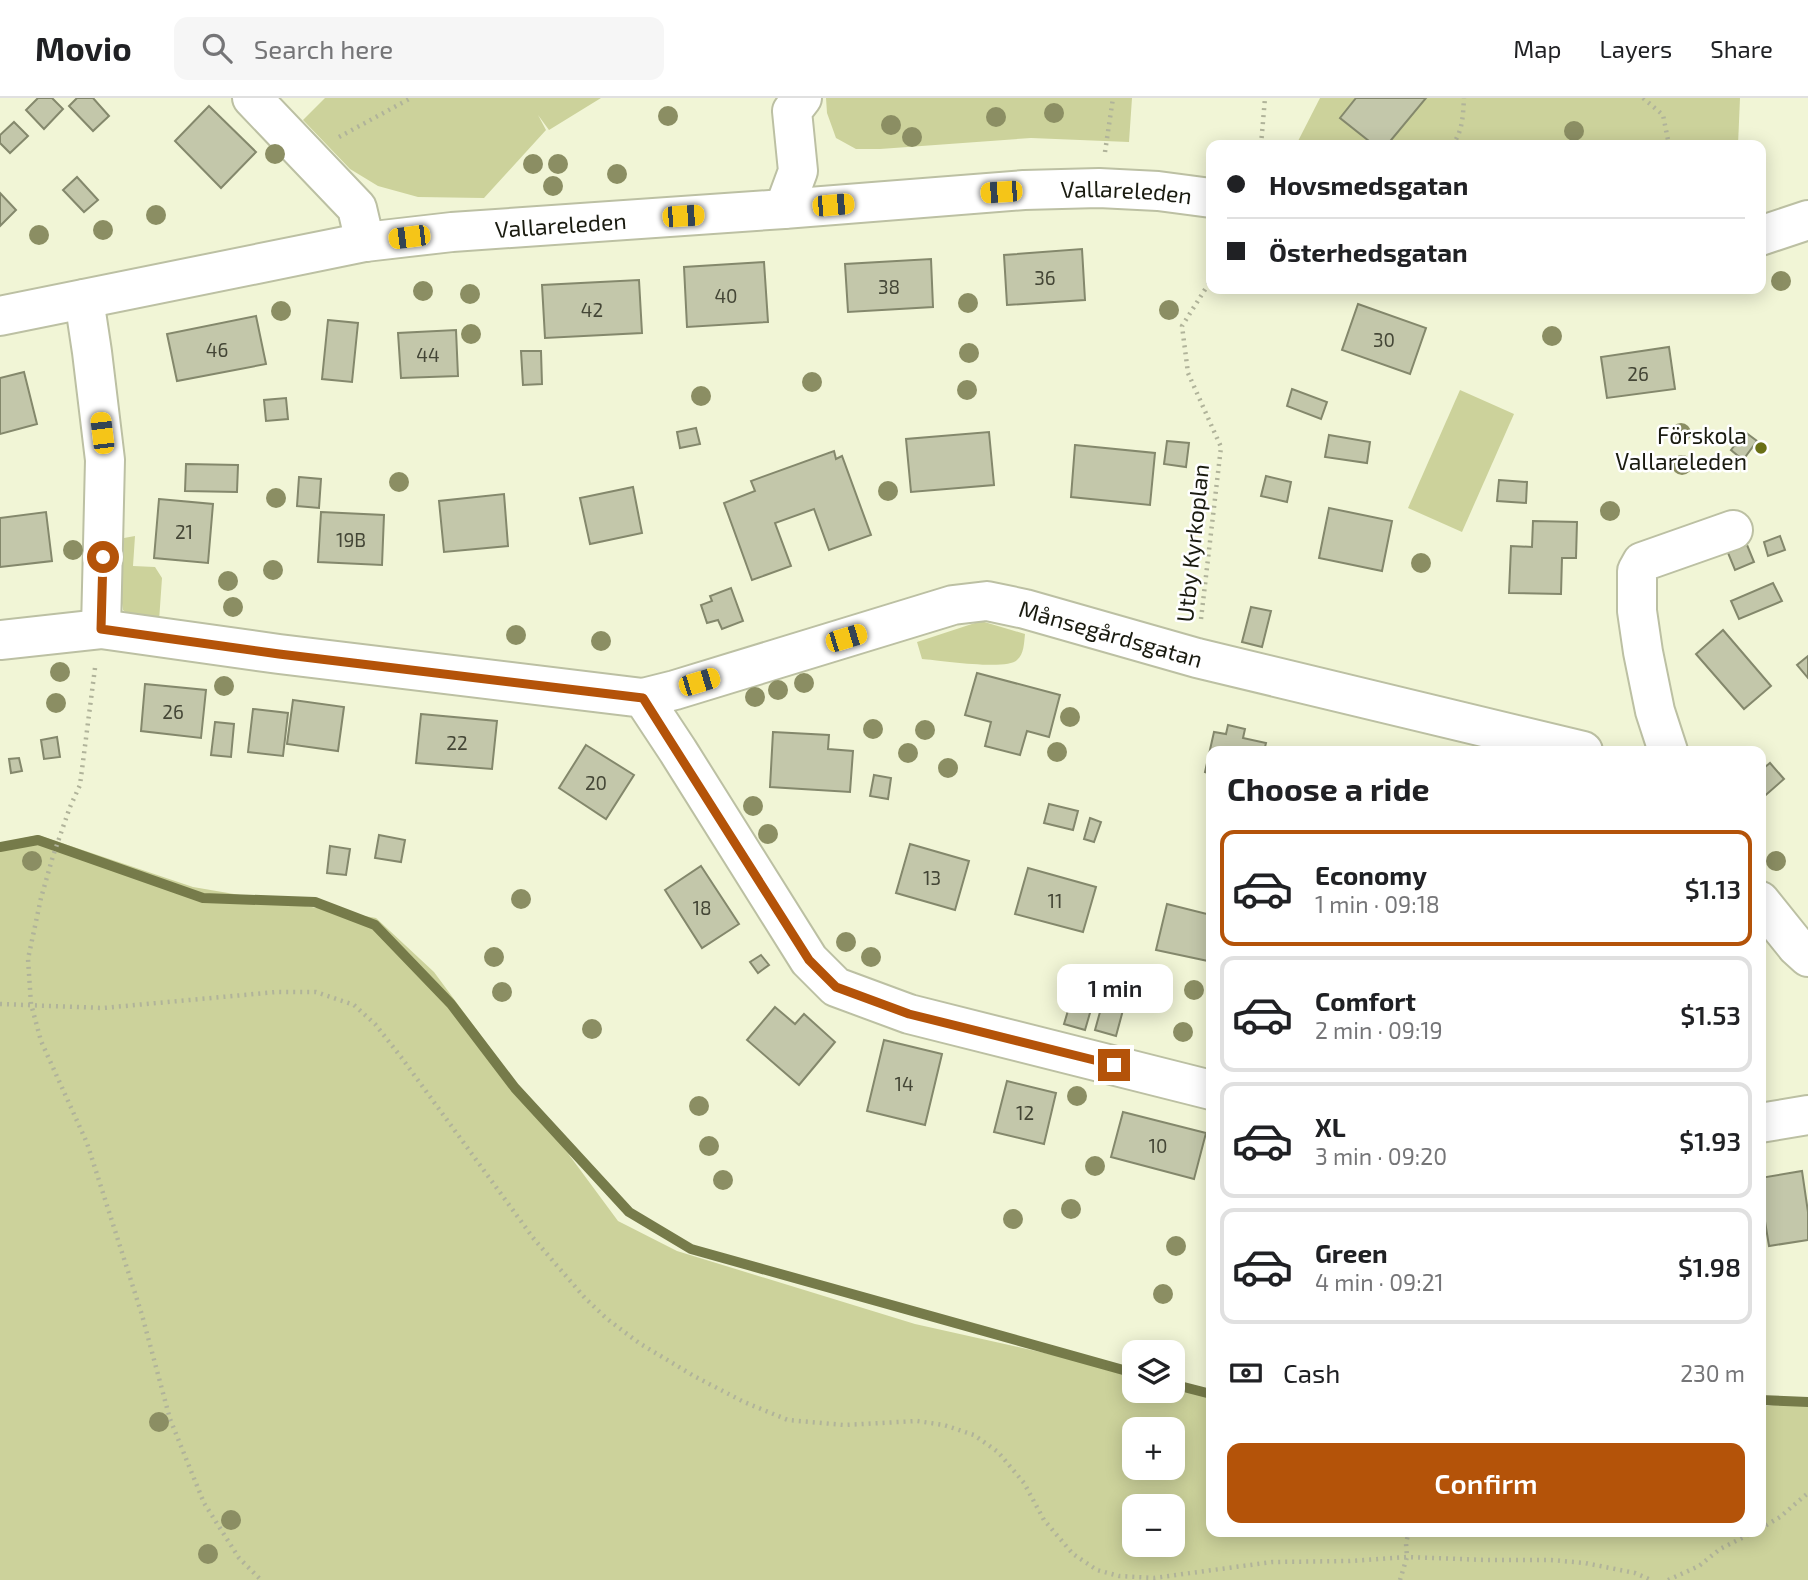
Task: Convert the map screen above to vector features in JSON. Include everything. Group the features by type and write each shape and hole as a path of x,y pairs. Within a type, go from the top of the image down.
{"street":[{"path":"252,98 358,208 365,242"},
{"path":"784,209 798,170 788,102"},
{"name":"Vallareleden","path":"0,316 365,242 452,232 1024,190 1099,188 1158,191 1206,197"},
{"path":"1766,234 1808,220"},
{"path":"84,299 105,460 101,629"},
{"path":"1666,746 1655,711 1643,652 1637,611 1637,571 1643,562 1733,530"},
{"name":"Månsegårdsgatan","path":"643,698 953,605 987,601 1025,609 1197,658 1562,746"},
{"path":"0,640 101,629 279,654 643,698 809,960 836,987 909,1014 1206,1089"},
{"path":"1766,908 1808,957"},
{"path":"1766,1123 1808,1115"}],"path":[{"path":"309,155 411,98"},
{"path":"1099,188 1113,98"},
{"path":"1261,140 1265,98"},
{"path":"1456,140 1463,118 1464,98"},
{"path":"1643,98 1663,115 1668,140"},
{"name":"Utby Kyrkoplan","path":"1197,658 1221,447 1188,373 1182,326 1206,288"},
{"path":"101,629 82,777 53,856 28,959 31,1004 41,1041 87,1143 142,1315 170,1419 204,1503 239,1558 261,1580"},
{"path":"0,1004 103,1008 316,992 354,1005 375,1024 401,1057 534,1239 606,1318 639,1343 694,1376 744,1402 788,1420 844,1425 917,1422 944,1425 974,1435 998,1452 1024,1483 1044,1520 1073,1554 1097,1570 1119,1576 1154,1578 1272,1562 1407,1557 1586,1563 1635,1573 1651,1580"},
{"path":"1766,1525 1808,1493"},
{"path":"1400,1580 1407,1557 1408,1537"},
{"path":"1668,1580 1699,1566 1720,1549 1744,1537"}],"green space":[{"path":"325,98 601,98 549,130 538,115 546,130 484,198 418,197 378,186 350,169 303,120"},
{"path":"826,98 1132,98 1129,142 1031,138 856,149 836,138 827,113"},
{"path":"1320,98 1740,98 1738,140 1299,140"},
{"path":"1460,390 1514,414 1462,532 1408,508"},
{"path":"135,536 133,566 155,567 162,578 159,621 132,618 123,610 121,597 124,538"},
{"path":"981,621 1025,634 1022,652 1017,660 1000,665 987,665 922,659 917,642"},
{"path":"38,835 193,887 376,918 434,972 618,1221 677,1251 915,1324 1122,1370 1122,1403 1185,1403 1185,1385 1206,1390 1206,1537 1766,1537 1766,1406 1787,1403 1808,1404 1808,1580 0,1580 0,843"}],"building":[{"path":"38,98 52,98 63,109 44,129 26,110"},
{"path":"77,98 93,98 109,116 93,131 69,106"},
{"path":"1356,98 1426,98 1391,140 1368,140 1340,118"},
{"path":"209,106 256,152 221,188 175,141"},
{"path":"14,122 28,136 10,153 0,143 0,135"},
{"path":"77,177 98,200 84,212 63,190"},
{"path":"0,193 16,210 0,226"},
{"path":"1082,249 1085,300 1007,305 1004,255"},
{"path":"931,259 933,307 848,312 845,264"},
{"path":"764,262 768,322 687,327 684,267"},
{"path":"639,280 642,333 545,338 542,285"},
{"path":"1358,304 1426,328 1410,374 1342,350"},
{"path":"256,316 266,364 177,381 167,334"},
{"path":"328,320 358,323 352,382 322,379"},
{"path":"456,330 458,376 401,378 398,333"},
{"path":"1669,347 1675,389 1607,398 1601,357"},
{"path":"521,351 541,351 542,384 523,385"},
{"path":"24,372 37,424 0,434 0,378"},
{"path":"1292,389 1327,402 1321,419 1287,406"},
{"path":"286,398 288,419 266,421 264,400"},
{"path":"696,428 700,444 680,448 677,432"},
{"path":"989,432 994,485 911,492 906,439"},
{"path":"1745,432 1757,441 1743,460 1731,450"},
{"path":"1329,435 1370,442 1367,463 1325,457"},
{"path":"1167,441 1189,443 1186,467 1164,464"},
{"path":"1075,445 1155,453 1150,505 1071,497"},
{"path":"834,451 836,459 842,456 871,535 829,550 814,509 775,523 791,566 752,580 724,503 755,491 751,481"},
{"path":"186,464 238,465 237,492 185,491"},
{"path":"1266,476 1291,482 1287,502 1261,496"},
{"path":"299,477 321,479 319,508 297,506"},
{"path":"1499,480 1527,482 1526,503 1497,501"},
{"path":"633,487 642,533 590,544 580,498"},
{"path":"504,494 508,546 444,552 439,501"},
{"path":"159,499 213,504 208,563 154,558"},
{"path":"1329,508 1392,521 1382,571 1319,558"},
{"path":"46,512 52,561 0,567 0,518"},
{"path":"321,512 384,515 382,565 318,562"},
{"path":"1533,521 1577,522 1576,558 1562,558 1561,594 1509,593 1511,546 1532,547"},
{"path":"1780,536 1785,550 1768,556 1764,542"},
{"path":"1745,540 1754,562 1735,570 1726,548"},
{"path":"1773,583 1782,601 1739,619 1731,601"},
{"path":"731,588 743,621 722,629 718,620 707,623 701,605 712,601 710,596"},
{"path":"1251,607 1271,611 1262,647 1242,642"},
{"path":"1723,630 1771,686 1744,709 1696,654"},
{"path":"1808,656 1808,678 1797,665"},
{"path":"977,673 1060,695 1049,737 1027,731 1020,755 985,746 991,722 965,715"},
{"path":"145,684 206,690 201,738 141,731"},
{"path":"293,700 344,707 338,751 287,744"},
{"path":"253,709 288,713 283,756 248,752"},
{"path":"421,714 497,721 492,769 416,763"},
{"path":"215,722 234,724 231,757 211,755"},
{"path":"1228,725 1245,729 1243,738 1266,743 1265,746 1211,746 1214,732 1226,734"},
{"path":"773,732 829,735 828,749 853,751 850,792 770,787"},
{"path":"57,737 60,757 44,759 41,740"},
{"path":"586,745 634,775 606,819 559,788"},
{"path":"19,758 22,771 11,773 9,759"},
{"path":"1770,763 1784,779 1766,795 1766,766"},
{"path":"874,775 891,778 888,799 870,796"},
{"path":"1049,804 1078,811 1073,830 1044,823"},
{"path":"1090,818 1101,822 1094,842 1084,839"},
{"path":"379,835 405,840 401,862 375,858"},
{"path":"910,844 969,861 955,910 896,893"},
{"path":"330,846 350,849 346,875 327,873"},
{"path":"701,866 739,924 702,948 665,890"},
{"path":"1028,868 1096,887 1083,932 1015,914"},
{"path":"1167,904 1206,914 1206,961 1156,950"},
{"path":"761,955 769,965 758,973 750,962"},
{"path":"1076,984 1097,989 1085,1030 1064,1024"},
{"path":"1105,994 1126,999 1116,1036 1095,1030"},
{"path":"775,1007 795,1024 804,1014 835,1042 799,1085 747,1040"},
{"path":"884,1040 942,1054 925,1125 867,1111"},
{"path":"1007,1081 1056,1093 1044,1144 994,1132"},
{"path":"1123,1112 1206,1133 1194,1179 1111,1157"},
{"path":"1802,1171 1808,1212 1808,1240 1769,1246 1766,1228 1766,1177"}],"waterway":[{"path":"0,847 38,840 203,898 315,902 375,925 451,1004 515,1088 629,1212 691,1249 1122,1370"},
{"path":"1185,1387 1206,1393"},
{"path":"1766,1400 1808,1402"}],"place":[{"name":"Förskola Vallareleden","path":"1761,448"}],"route":[{"path":"103,557 101,629 279,654 643,698 809,960 836,987 909,1014 1114,1065"}]}
